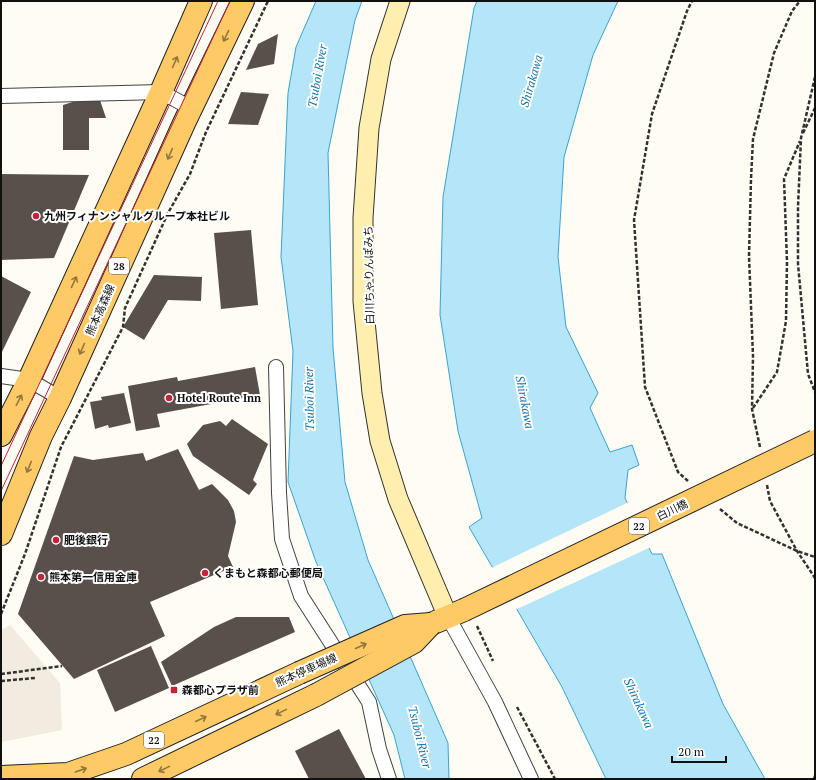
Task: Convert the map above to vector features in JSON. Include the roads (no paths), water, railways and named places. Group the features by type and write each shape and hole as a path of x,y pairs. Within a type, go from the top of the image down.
{"main road":[{"path":"1,434 29,380 201,1"},
{"name":"熊本高森線","path":"1,534 41,436 60,398 191,108 243,1"},
{"name":"白川橋","path":"448,617 815,442"},
{"name":"熊本停車場線","path":"1,777 68,774 76,772 126,754 299,673 405,626 448,617"},
{"name":"22","path":"143,779 316,694 414,642 448,617"}],"street":[{"path":"400,1 381,59 369,128 362,218 363,301 372,393 380,441 398,499 448,617 495,702 530,779"},
{"path":"1,96 161,92 191,108"},
{"path":"276,367 279,493 282,539 301,596 369,702 379,749 389,779"},
{"path":"1,376 29,380 60,398"}],"water":[{"name":"Tsuboi River","path":"316,1 362,1 355,20 328,153 333,348 345,482 368,560 448,743 449,779 405,779 394,735 316,562 288,482 293,351 281,257 288,93 296,47"},
{"name":"Shirakawa","path":"477,1 618,1 593,55 564,157 558,257 566,327 598,393 590,408 610,452 632,445 639,465 628,470 625,498 652,554 662,554 723,704 765,779 606,779 562,687 469,527 482,518 458,431 440,315 443,197 474,8"}],"tram line":[{"path":"1,466 218,1"},
{"path":"1,491 230,1"}],"place":[{"name":"九州フィナンシャルグループ本社ビル","path":"36,216"},
{"name":"Hotel Route Inn","path":"169,398"},
{"name":"肥後銀行","path":"56,540"},
{"name":"くまもと森都心郵便局","path":"205,573"},
{"name":"熊本第一信用金庫","path":"41,577"},
{"name":"森都心プラザ前","path":"174,690"}]}
